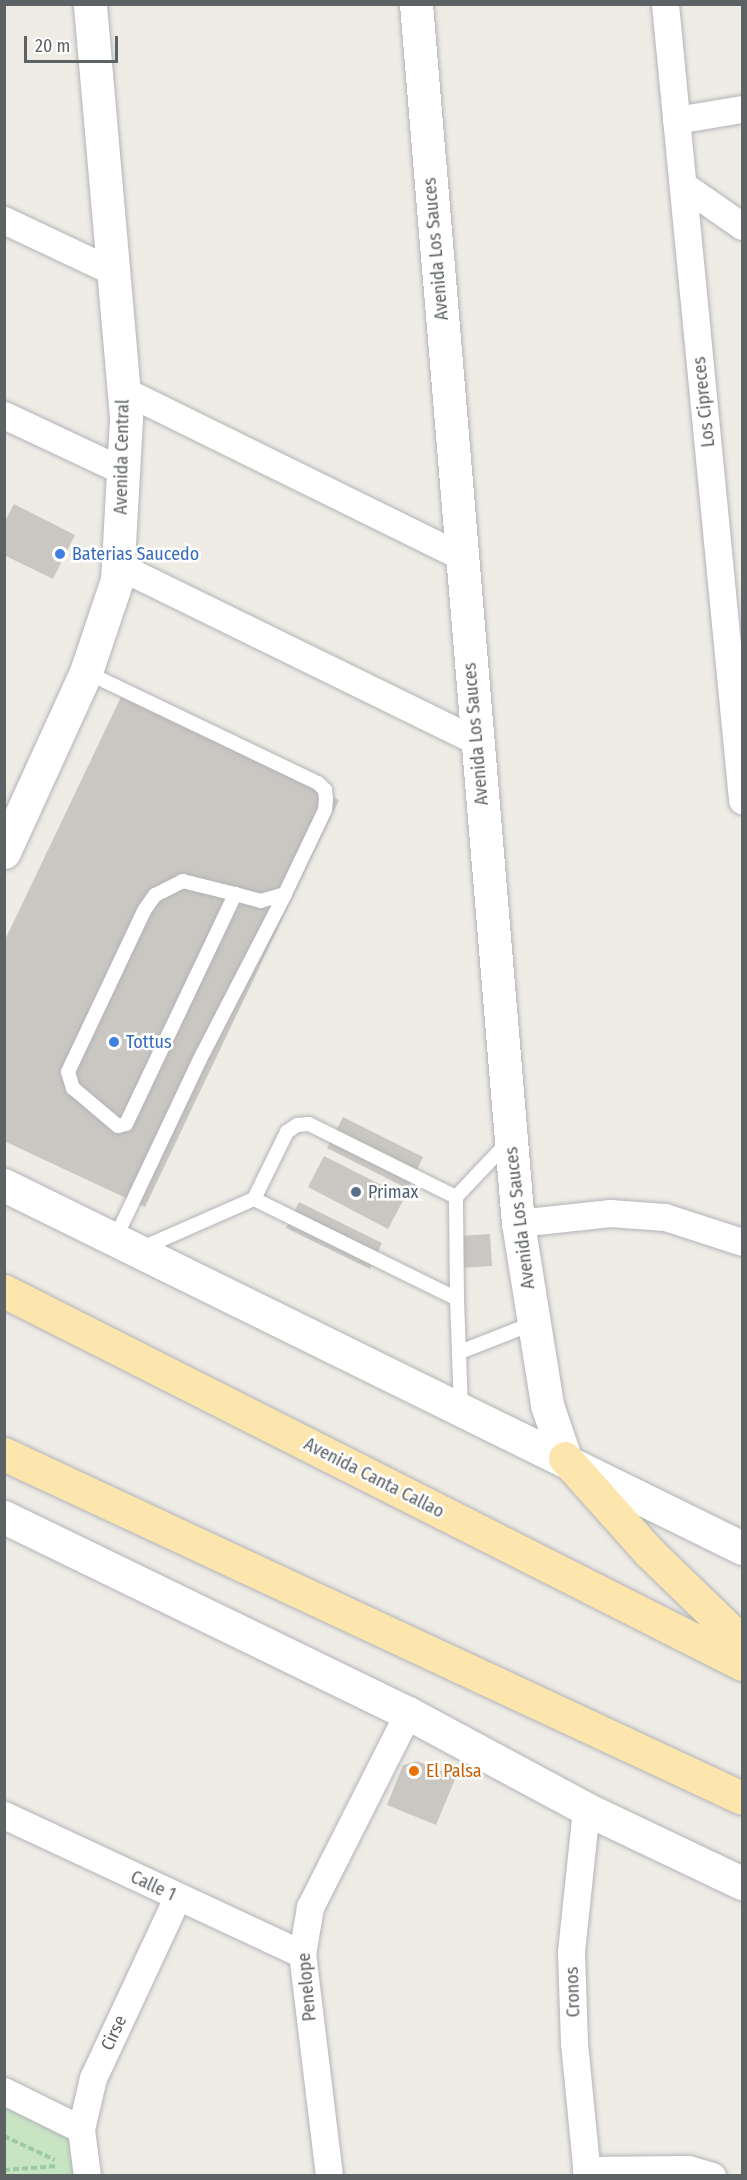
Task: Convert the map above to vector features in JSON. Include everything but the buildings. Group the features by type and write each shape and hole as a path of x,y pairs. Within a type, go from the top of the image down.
{"main road":[{"name":"Avenida Canta Callao","path":"4,1291 742,1664"},
{"path":"4,1454 742,1798"},
{"path":"565,1458 650,1553 742,1641"}],"street":[{"name":"Avenida Central","path":"4,852 12,815 86,672 117,580 124,472 123,390 90,4"},
{"name":"Avenida Los Sauces","path":"417,4 460,556 518,1223 547,1405 565,1458"},
{"name":"Los Cipreces","path":"665,4 742,771 742,800"},
{"path":"676,120 742,109"},
{"path":"683,185 742,226"},
{"path":"4,220 114,272"},
{"path":"123,390 460,556"},
{"path":"4,415 124,472"},
{"path":"117,566 476,741"},
{"path":"4,1185 565,1458 742,1548"},
{"path":"518,1223 610,1212 665,1217 742,1242"},
{"path":"4,1517 408,1713 586,1809 742,1883"},
{"name":"Penelope","path":"329,2175 302,1954 310,1907 408,1713"},
{"name":"Cronos","path":"586,1809 571,1952 574,2043 586,2173"},
{"name":"Calle 1","path":"4,1815 177,1898 302,1954"},
{"name":"Cirse","path":"87,2175 81,2129 93,2078 177,1898"},
{"path":"4,2091 81,2129"},
{"path":"586,2173 688,2169 712,2175"}],"lane":[{"path":"86,672 318,783 325,790 325,810 285,894 200,1059 126,1245"},
{"path":"235,894 126,1124 118,1126 73,1088 68,1072 144,911 155,895 183,881 235,894 261,901 285,894"},
{"path":"126,1245 254,1198 287,1132 297,1125 309,1124 456,1197"},
{"path":"461,1408 456,1197 511,1140"},
{"path":"254,1198 457,1299"},
{"path":"460,1352 534,1323"}],"path":[{"path":"4,2136 67,2166 4,2170"}],"green space":[{"path":"4,2107 71,2139 75,2175 5,2175"}],"place":[{"name":"Baterias Saucedo","path":"60,554"},
{"name":"Tottus","path":"114,1042"},
{"name":"Primax","path":"356,1192"},
{"name":"El Palsa","path":"414,1771"}]}
